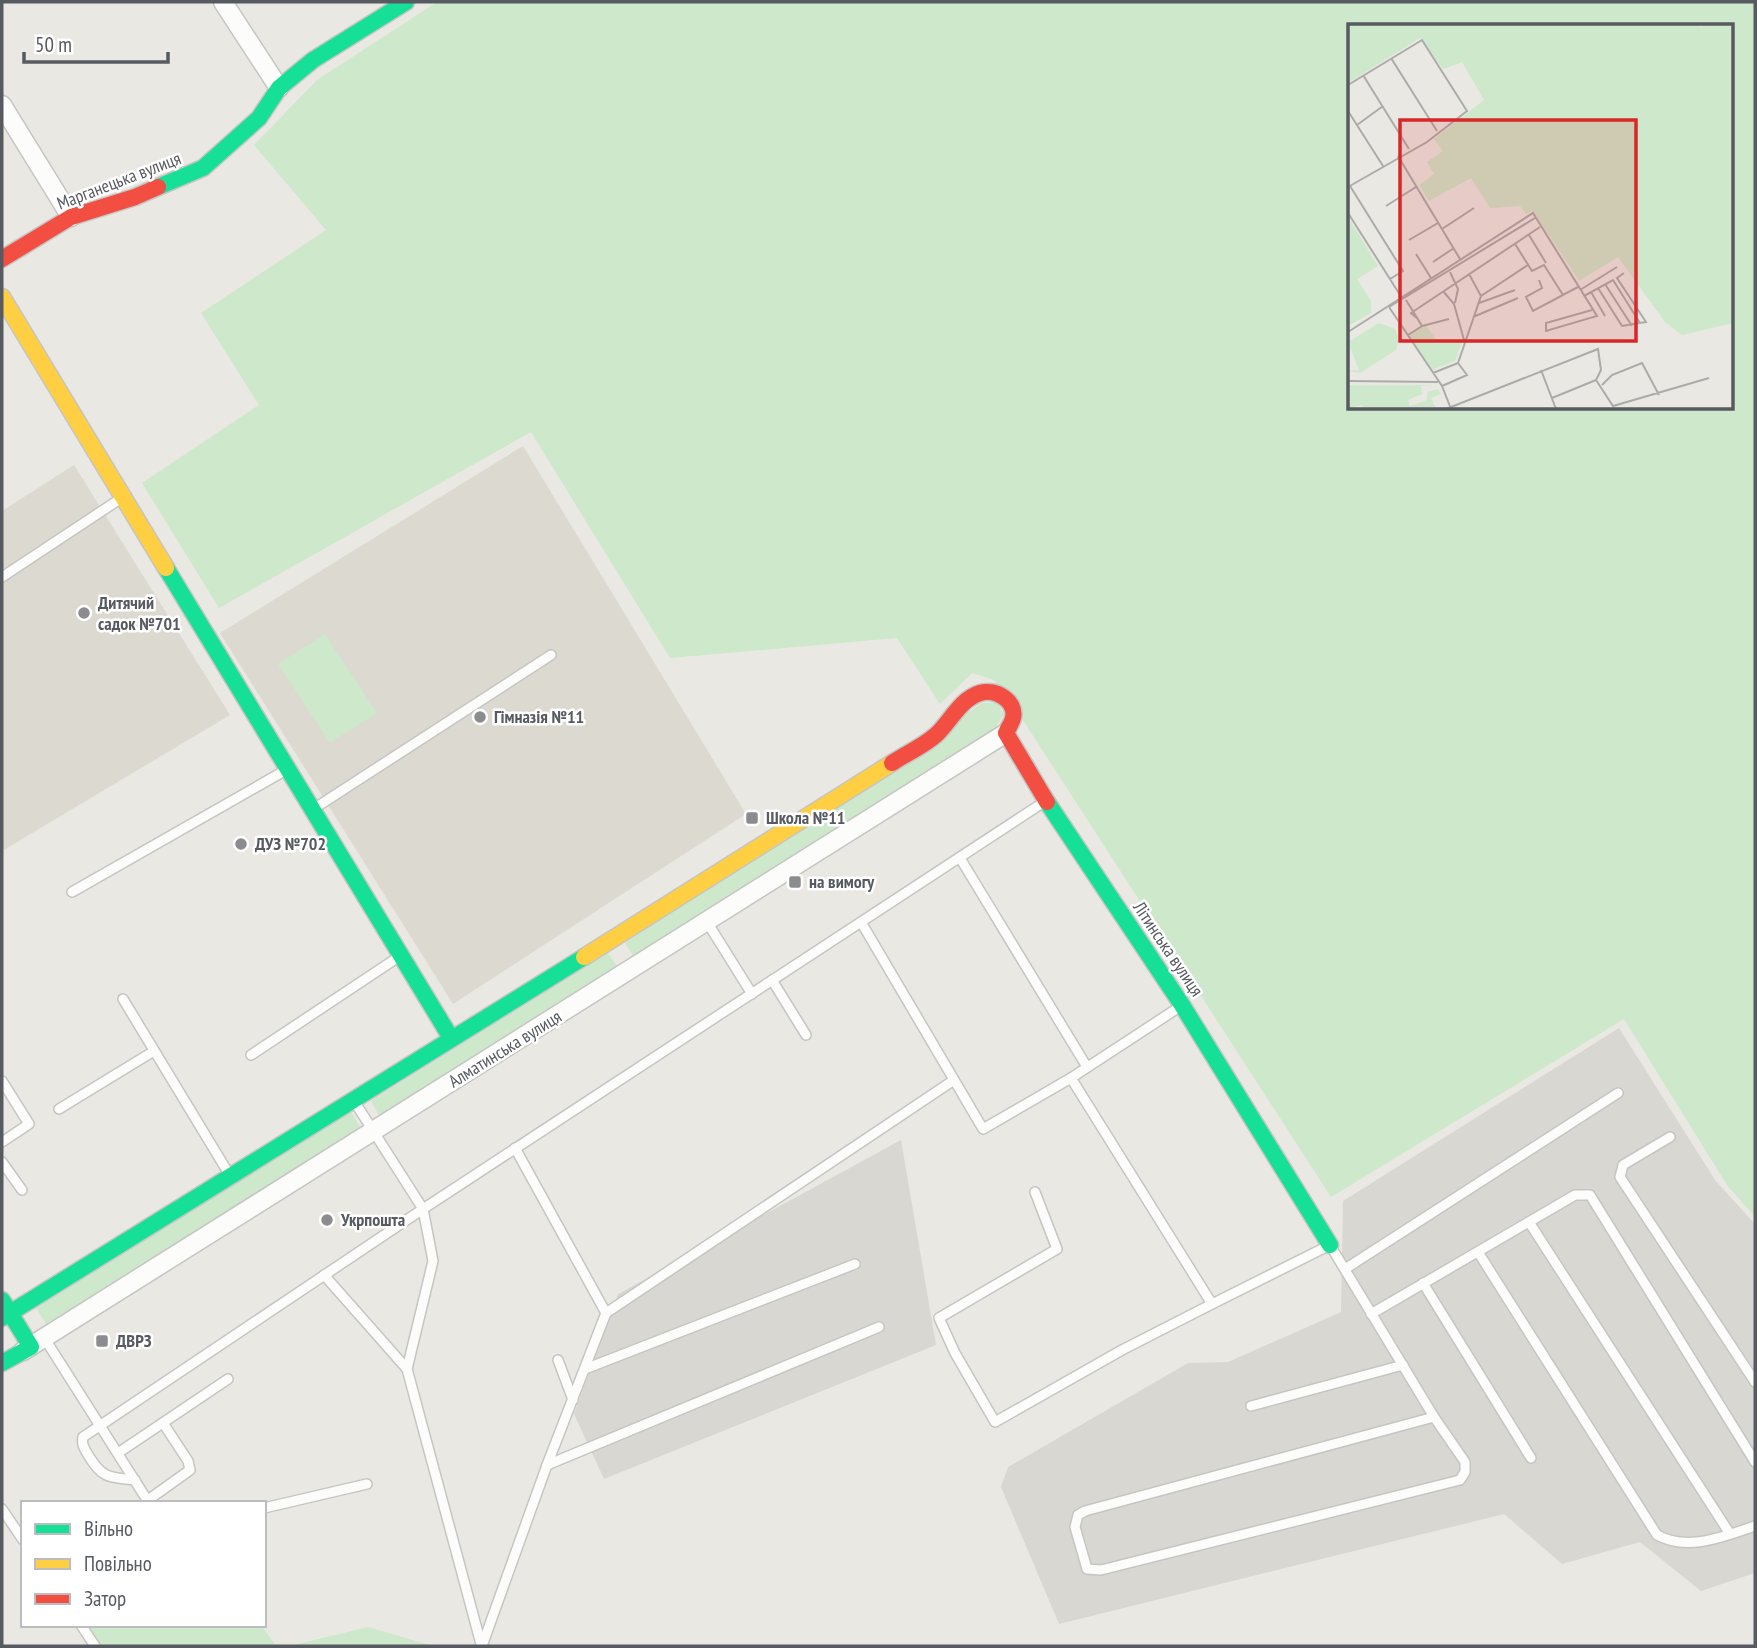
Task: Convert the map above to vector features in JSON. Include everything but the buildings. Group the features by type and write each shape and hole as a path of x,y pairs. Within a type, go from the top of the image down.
{"street":[{"path":"223,2 279,88"},
{"name":"Марганецька вулиця","path":"2,259 71,217 135,197 203,168 260,118 279,88 313,60 406,2"},
{"path":"2,105 71,217"},
{"path":"2,297 451,1038"},
{"path":"38,1343 5,1310 231,1177 936,735 978,693 990,691 1012,706 1013,717 1006,733"},
{"name":"Літинська вулиця","path":"1006,733 1046,801 1182,1005 1329,1245"},
{"name":"Алматинська вулиця","path":"2,1363 38,1343 1006,733"}],"lane":[{"path":"2,577 124,497"},
{"path":"313,810 551,655"},
{"path":"72,892 289,769"},
{"path":"135,1480 104,1475 83,1447 83,1437 515,1148 1046,801"},
{"path":"960,858 1087,1067"},
{"path":"707,922 752,994"},
{"path":"861,922 983,1129 1071,1078 1182,1005"},
{"path":"251,1055 401,955"},
{"path":"772,980 806,1035"},
{"path":"123,999 231,1177"},
{"path":"59,1109 154,1051"},
{"path":"1071,1078 1212,1304"},
{"path":"482,1646 547,1465 606,1313 954,1080"},
{"path":"2,1081 29,1124 2,1142"},
{"path":"1345,1269 1618,1093"},
{"path":"354,1101 423,1209 433,1261 408,1369"},
{"path":"1670,1137 1623,1165 1620,1177 1755,1382"},
{"path":"515,1148 606,1313"},
{"path":"2,1162 22,1190"},
{"path":"1035,1192 1057,1249 939,1318 955,1353 995,1422 1122,1350 1329,1245 1434,1417 1465,1462 1465,1472 1460,1480 1101,1570 1087,1569 1075,1520 1085,1511 1434,1417"},
{"path":"1371,1314 1575,1195 1590,1195 1755,1462"},
{"path":"1529,1222 1730,1534"},
{"path":"1478,1252 1657,1535 1674,1541 1703,1542 1755,1526"},
{"path":"585,1369 855,1264"},
{"path":"324,1275 408,1369 482,1646"},
{"path":"1423,1283 1531,1458"},
{"path":"547,1465 879,1327"},
{"path":"38,1343 101,1425 147,1501"},
{"path":"558,1360 573,1400"},
{"path":"1251,1406 1403,1365"},
{"path":"118,1453 228,1379"},
{"path":"149,1501 190,1470 188,1461 163,1423"},
{"path":"266,1508 368,1484"},
{"path":"2,1509 21,1537"},
{"path":"82,1627 95,1646"}],"shaded area":[{"name":"Гімназія №11","path":"523,446 746,814 453,1004 220,633"},
{"name":"Дитячий садок №701","path":"74,465 230,715 2,851 2,511"},
{"path":"1619,1028 1715,1180 1755,1224 1755,1573 1701,1591 1640,1542 1562,1564 1504,1514 1059,1624 1001,1487 1008,1467 1188,1363 1228,1362 1341,1312 1343,1201"},
{"path":"901,1140 936,1345 604,1479 574,1414 618,1294"}],"green space":[{"path":"437,2 1755,2 1755,1217 1727,1185 1624,1019 1331,1197 1019,714 994,680 972,673 940,704 897,638 670,658 531,432 219,608 142,483 259,405 201,313 326,230 254,145 317,80"},
{"path":"325,634 377,713 330,743 278,664"},
{"path":"982,703 997,703 1004,714 994,730 951,763 635,959 625,943"},
{"path":"608,953 618,968 380,1117 371,1101"},
{"path":"351,1112 361,1128 46,1324 36,1308"},
{"path":"88,1627 262,1627 276,1646 101,1646"},
{"path":"368,1627 433,1646 290,1646"}],"traffic: fast":[{"path":"158,187 203,168 259,118 279,88 313,60 406,2"},
{"path":"166,568 451,1038"},
{"path":"1047,802 1182,1005 1330,1245"},
{"path":"2,1318 584,957"},
{"path":"2,1300 31,1347 2,1363"}],"traffic: slow":[{"path":"2,297 166,568"},
{"path":"584,957 892,763"}],"traffic: jam":[{"path":"2,259 71,217 158,187"},
{"path":"892,763 933,737 967,700 980,693 992,692 1004,697 1012,706 1013,718 1006,733 1047,802"}],"place":[{"name":"Дитячий садок №701","path":"84,613"},
{"name":"Гімназія №11","path":"480,717"},
{"name":"Школа №11","path":"752,818"},
{"name":"ДУЗ №702","path":"241,844"},
{"name":"на вимогу","path":"795,882"},
{"name":"Укрпошта","path":"327,1220"},
{"name":"ДВРЗ","path":"102,1341"}]}
